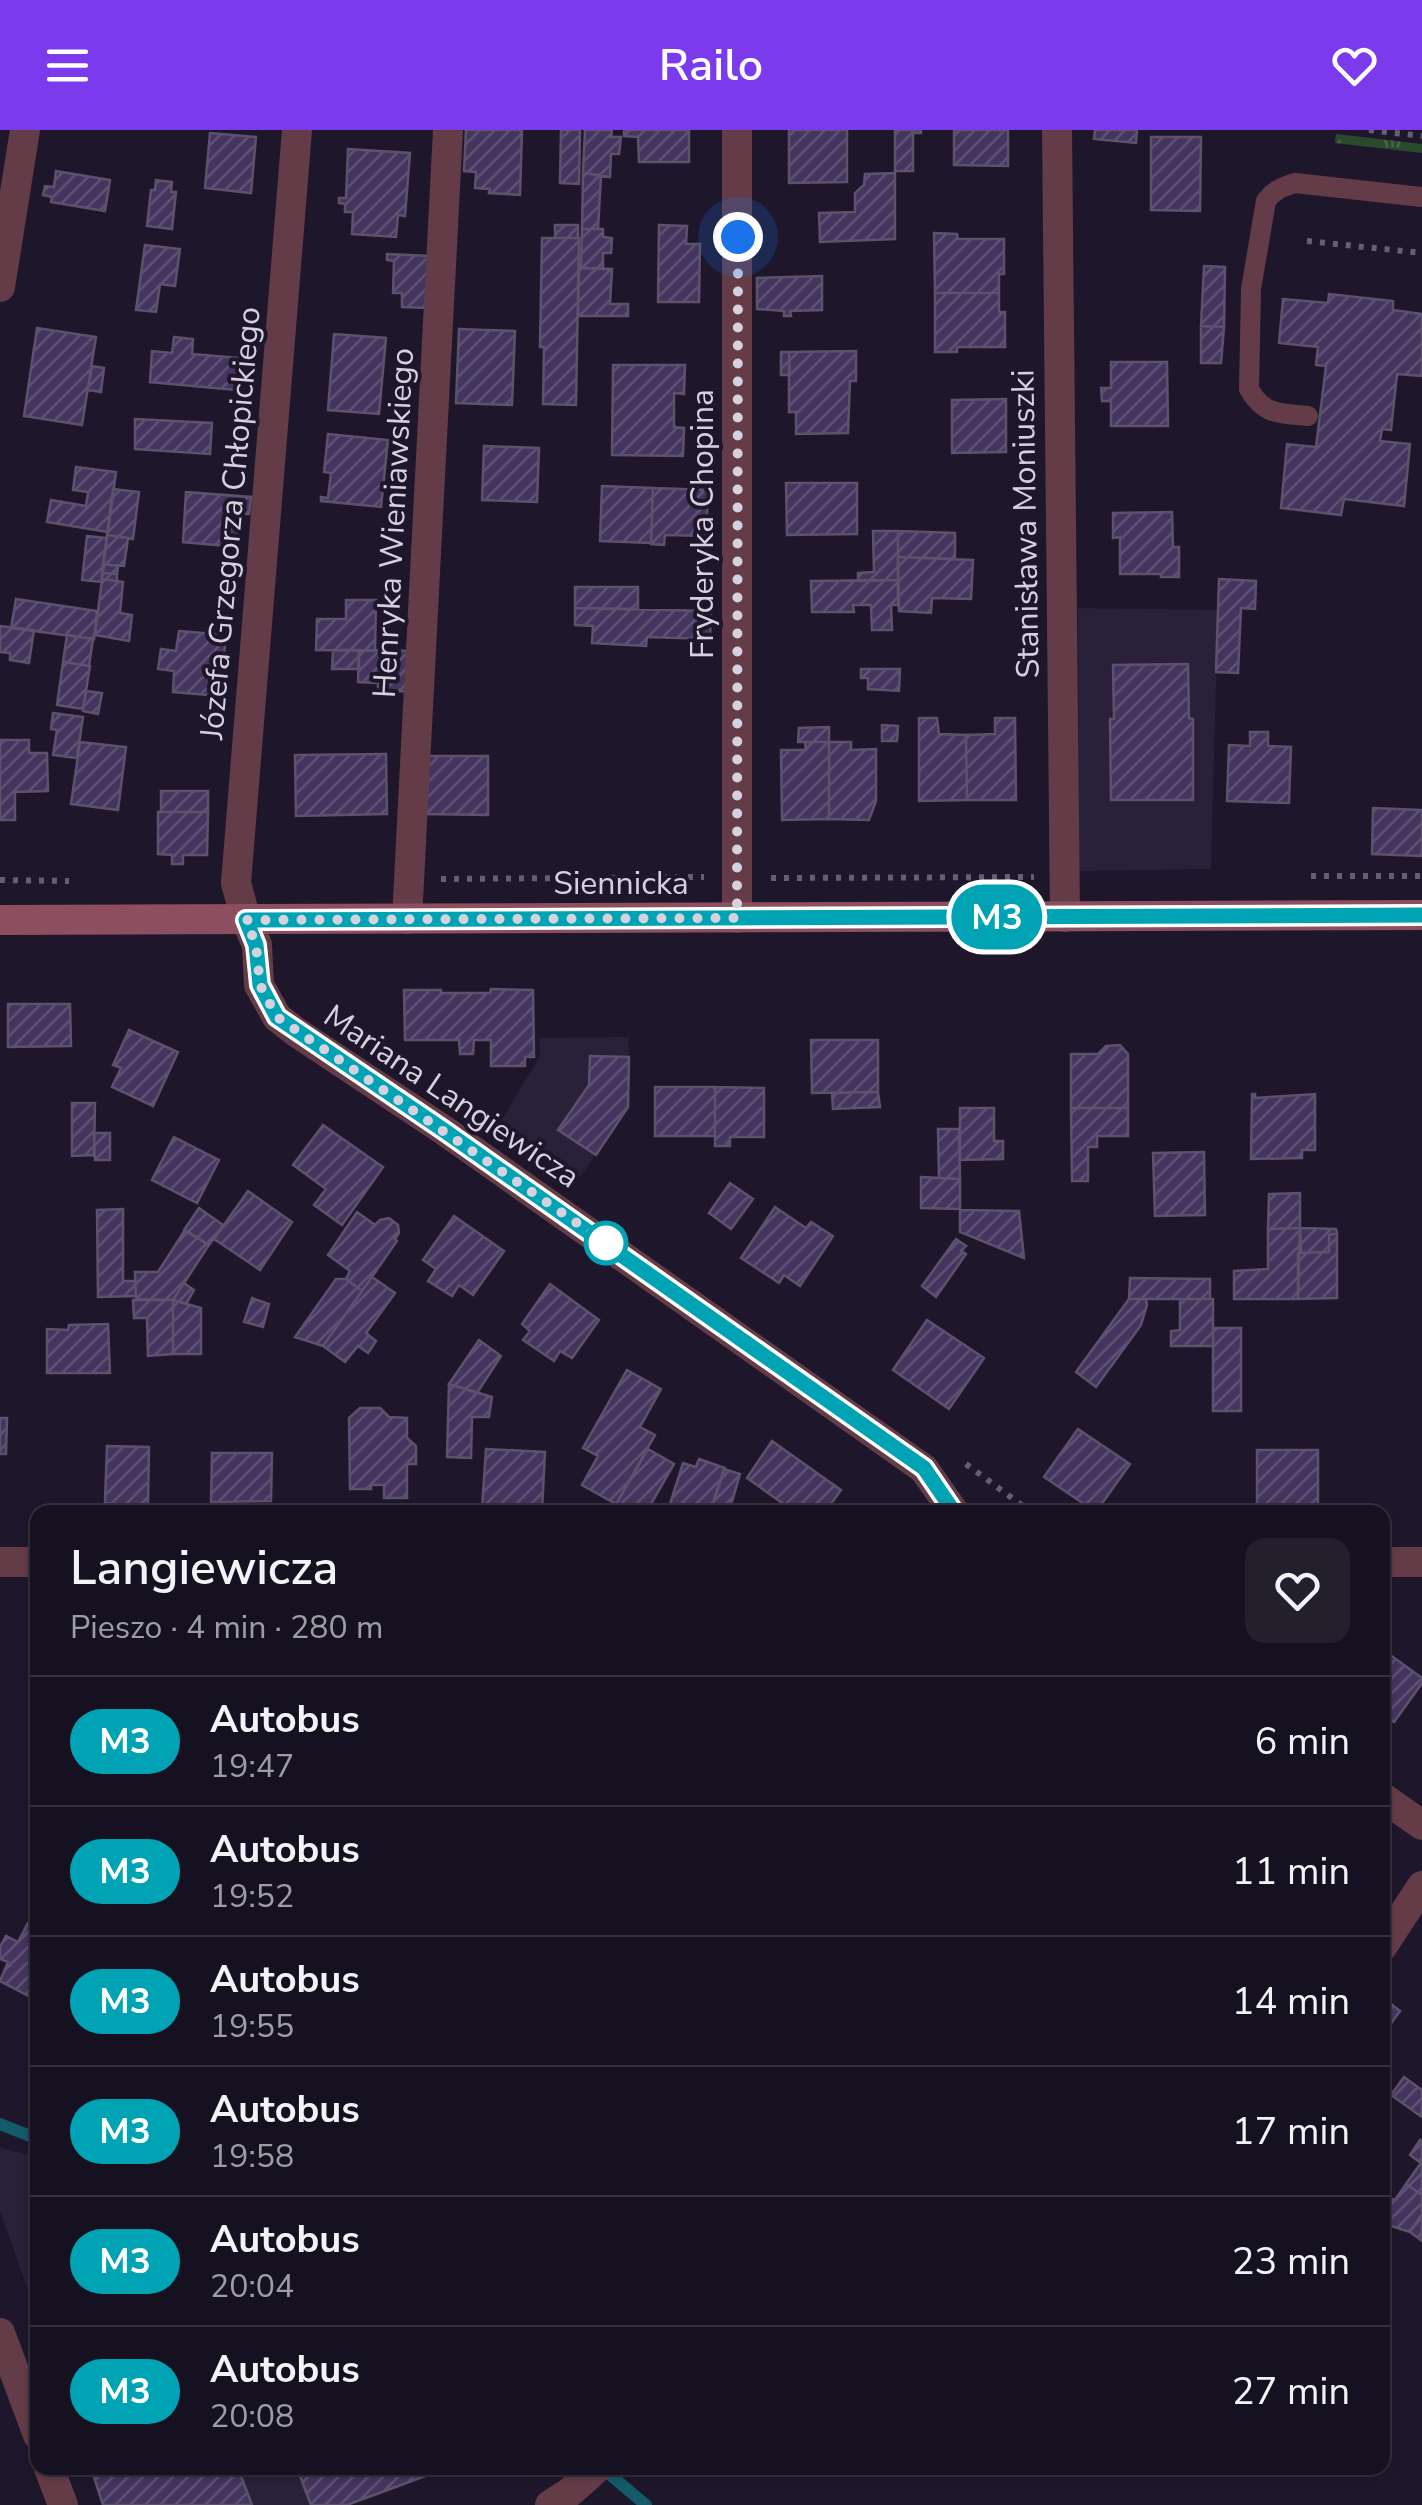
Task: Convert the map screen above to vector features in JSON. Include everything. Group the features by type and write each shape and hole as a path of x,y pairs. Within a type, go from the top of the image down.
{"main road":[{"name":"Siennicka","path":"0,920 1422,916"}],"street":[{"path":"0,286 25,130"},
{"name":"Józefa Grzegorza Chłopickiego","path":"246,920 236,883 297,130"},
{"name":"Henryka Wieniawskiego","path":"407,918 448,130"},
{"name":"Fryderyka Chopina","path":"737,918 738,130"},
{"name":"Stanisława Moniuszki","path":"1057,130 1064,917"},
{"name":"Mariana Langiewicza","path":"246,920 256,945 260,985 277,1017 924,1468 949,1505"},
{"path":"0,1562 30,1562"},
{"path":"1390,1562 1422,1562"},
{"path":"1390,1803 1422,1825"},
{"path":"1390,1935 1422,1886"},
{"path":"0,2332 30,2413"},
{"path":"52,2475 63,2505"},
{"path":"560,2499 589,2475"}],"lane":[{"path":"1308,416 1270,411 1258,403 1250,389 1251,288 1266,202 1271,194 1295,183 1422,197"}],"path":[{"path":"1369,130 1422,136"},
{"path":"1307,241 1422,253"},
{"path":"410,879 714,877"},
{"path":"754,878 1044,877"},
{"path":"959,1460 1021,1505"}],"shaded area":[{"path":"1078,608 1218,610 1211,869 1079,871"},
{"path":"629,1037 628,1107 580,1177 501,1121 540,1056 539,1038"},
{"path":"0,2148 30,2155 30,2295 0,2211"},
{"path":"93,2475 430,2475 347,2505 103,2505"}],"green space":[{"path":"1336,134 1422,144 1422,153 1335,143"}],"building":[{"path":"466,130 522,130 520,195 475,188 476,172 464,171"},
{"path":"561,130 580,130 579,184 560,183"},
{"path":"585,130 612,130 611,137 621,137 619,154 611,154 610,177 583,173"},
{"path":"624,130 689,130 689,162 639,162 638,137 624,136"},
{"path":"789,130 847,130 847,182 789,183"},
{"path":"895,130 921,130 913,133 913,171 895,171"},
{"path":"954,130 1008,130 1008,166 954,165"},
{"path":"1095,130 1137,130 1136,143 1094,139"},
{"path":"210,133 256,137 251,193 205,188"},
{"path":"1151,137 1201,137 1200,211 1151,210"},
{"path":"348,149 410,153 405,216 398,215 396,237 352,234 353,212 345,212 345,204 339,203 339,198 346,198"},
{"path":"56,171 110,180 105,211 51,202 52,197 43,195 45,186 54,187"},
{"path":"583,173 601,175 598,229 582,229"},
{"path":"895,173 895,239 820,242 819,213 855,212 855,193 864,185 865,174"},
{"path":"156,180 172,182 171,192 176,192 172,229 147,226"},
{"path":"555,225 578,225 578,238 555,238"},
{"path":"659,225 687,226 686,244 700,244 699,302 658,302"},
{"path":"582,229 603,229 603,237 612,238 611,253 603,253 603,269 581,268"},
{"path":"934,233 957,234 958,239 1004,239 1004,274 999,274 999,293 935,293"},
{"path":"542,238 579,238 576,405 543,404"},
{"path":"145,245 180,249 175,286 160,284 156,312 136,310"},
{"path":"387,254 429,256 428,308 402,307 402,293 393,293 394,261 387,260"},
{"path":"1204,266 1225,267 1224,327 1201,326"},
{"path":"579,268 612,269 610,304 628,304 628,316 578,316"},
{"path":"822,276 822,310 790,311 791,316 784,316 784,311 757,309 757,278"},
{"path":"935,293 999,293 999,312 1005,312 1005,347 957,347 957,352 935,352"},
{"path":"1329,294 1393,301 1393,310 1422,314 1422,376 1397,374 1391,430 1382,429 1380,441 1410,444 1404,506 1344,499 1341,515 1281,508 1287,444 1316,447 1326,366 1316,365 1318,347 1279,343 1283,299 1328,303"},
{"path":"1201,326 1224,327 1221,363 1201,363"},
{"path":"37,328 96,337 82,425 24,416"},
{"path":"459,329 515,331 512,405 456,403"},
{"path":"334,334 386,338 379,414 328,410"},
{"path":"174,337 193,339 192,354 238,358 235,390 150,382 152,351 172,353"},
{"path":"856,351 856,381 850,381 848,433 796,434 796,412 789,412 789,352"},
{"path":"781,352 789,352 790,375 781,375"},
{"path":"1111,362 1167,362 1168,426 1111,426 1111,401 1102,401 1101,388 1111,388"},
{"path":"613,365 685,365 684,394 674,393 674,427 684,428 683,456 612,455"},
{"path":"92,366 104,368 101,392 88,390"},
{"path":"1006,399 1006,452 952,453 952,400"},
{"path":"135,419 212,423 210,454 135,449"},
{"path":"328,434 388,440 381,507 321,501 321,497 328,498 331,473 324,472"},
{"path":"484,446 539,448 537,502 482,500"},
{"path":"76,467 116,472 108,532 47,522 51,500 86,506 88,492 73,490"},
{"path":"786,483 857,483 857,534 787,535"},
{"path":"602,486 653,488 651,543 600,541"},
{"path":"653,488 708,490 706,536 665,535 664,545 651,544"},
{"path":"113,489 139,492 133,539 107,535"},
{"path":"186,492 251,497 249,514 239,514 236,547 183,542"},
{"path":"1172,512 1173,547 1179,547 1179,577 1120,574 1120,537 1113,538 1113,513"},
{"path":"873,531 898,531 898,580 858,581 858,573 874,572"},
{"path":"898,531 955,533 955,559 898,557"},
{"path":"107,535 128,538 124,566 103,564"},
{"path":"87,536 107,538 101,582 82,580"},
{"path":"898,557 973,560 971,599 932,598 931,613 899,611"},
{"path":"104,564 118,566 117,574 103,573"},
{"path":"103,573 117,574 117,581 102,579"},
{"path":"102,579 123,582 120,613 132,615 129,641 95,635"},
{"path":"1219,579 1256,581 1255,609 1241,608 1238,673 1216,672"},
{"path":"898,580 898,605 891,605 892,630 872,630 871,605 853,605 854,612 812,612 811,581"},
{"path":"575,587 638,587 638,609 575,608"},
{"path":"16,599 97,611 94,639 11,628"},
{"path":"346,600 376,600 375,651 316,650 317,619 346,619"},
{"path":"575,608 711,611 710,639 647,637 646,646 592,643 593,626 575,625"},
{"path":"0,626 34,630 29,663 10,660 10,653 0,652"},
{"path":"179,631 226,635 220,696 173,692 174,671 158,669 161,649 176,651"},
{"path":"67,635 93,639 89,666 63,662"},
{"path":"333,650 359,650 359,669 332,669"},
{"path":"359,650 410,651 409,691 378,692 378,683 358,682"},
{"path":"63,662 90,666 83,709 57,705"},
{"path":"1188,664 1193,800 1111,800 1113,665"},
{"path":"861,669 900,669 899,691 868,689 868,678 861,678"},
{"path":"86,691 102,693 98,714 83,711"},
{"path":"53,713 83,717 77,758 53,755 57,730 51,729"},
{"path":"919,718 937,718 939,734 966,735 967,800 919,801"},
{"path":"995,718 1015,718 1016,800 967,800 966,735 995,734"},
{"path":"882,725 898,726 897,741 882,741"},
{"path":"829,727 829,742 798,742 799,728"},
{"path":"1250,732 1268,732 1268,746 1291,747 1289,803 1227,801 1229,745 1250,746"},
{"path":"0,740 29,740 29,753 47,753 48,791 15,792 15,820 0,820"},
{"path":"80,742 126,747 118,810 71,804"},
{"path":"805,742 829,742 829,819 782,820 781,750 806,750"},
{"path":"829,742 851,742 851,750 876,749 876,801 869,820 829,819"},
{"path":"386,754 387,814 296,816 295,755"},
{"path":"422,756 488,756 488,815 421,814"},
{"path":"161,791 208,791 208,812 161,812"},
{"path":"1373,808 1422,810 1422,856 1372,854"},
{"path":"158,812 208,812 207,855 183,855 183,864 172,864 172,855 158,854"},
{"path":"491,989 533,990 534,1057 525,1057 525,1066 491,1066 491,1040 474,1040 473,1054 460,1054 459,1040 405,1040 404,990 490,993"},
{"path":"8,1004 70,1004 71,1046 8,1047"},
{"path":"129,1030 178,1052 153,1106 112,1087 121,1068 113,1065"},
{"path":"811,1040 878,1040 878,1092 812,1093"},
{"path":"1120,1045 1128,1054 1128,1108 1071,1108 1071,1054 1098,1054 1106,1046"},
{"path":"590,1056 629,1057 628,1107 596,1155 558,1130 589,1085"},
{"path":"655,1087 715,1087 715,1136 655,1136"},
{"path":"715,1087 764,1088 764,1137 730,1137 730,1146 715,1146"},
{"path":"878,1092 880,1107 833,1109 832,1093"},
{"path":"1252,1094 1255,1098 1315,1094 1315,1150 1302,1150 1302,1158 1251,1159"},
{"path":"72,1103 95,1103 94,1155 72,1156"},
{"path":"960,1108 994,1108 994,1141 1003,1141 1003,1159 960,1160"},
{"path":"1071,1108 1128,1108 1128,1136 1097,1136 1097,1147 1088,1147 1088,1181 1072,1181"},
{"path":"323,1125 383,1167 342,1225 314,1205 326,1189 293,1165"},
{"path":"938,1129 959,1129 960,1179 939,1178"},
{"path":"94,1133 110,1133 110,1160 95,1160"},
{"path":"174,1137 219,1160 197,1203 152,1180"},
{"path":"1204,1152 1205,1215 1155,1216 1153,1153"},
{"path":"921,1177 960,1179 960,1209 921,1208"},
{"path":"730,1183 753,1199 731,1229 709,1213"},
{"path":"248,1191 292,1222 260,1270 214,1239"},
{"path":"1300,1193 1300,1228 1268,1229 1269,1194"},
{"path":"775,1207 806,1228 811,1222 833,1236 800,1286 784,1275 779,1283 741,1258"},
{"path":"199,1208 223,1225 209,1245 184,1230"},
{"path":"123,1209 123,1281 135,1281 136,1296 98,1297 97,1210"},
{"path":"960,1210 1019,1211 1024,1258 960,1232"},
{"path":"357,1212 375,1225 389,1218 398,1225 399,1233 362,1291 346,1279 350,1271 328,1255"},
{"path":"454,1216 504,1251 473,1295 459,1285 452,1296 428,1281 436,1269 423,1260"},
{"path":"1300,1228 1298,1299 1234,1299 1234,1271 1268,1269 1268,1229"},
{"path":"1300,1228 1336,1229 1337,1233 1329,1235 1329,1252 1301,1253"},
{"path":"185,1230 209,1245 173,1300 136,1299 135,1272 158,1272"},
{"path":"1337,1233 1337,1298 1298,1299 1298,1253 1329,1252 1329,1235"},
{"path":"956,1239 966,1246 961,1251 966,1254 936,1297 922,1286"},
{"path":"372,1277 395,1293 366,1333 376,1341 368,1353 358,1346 345,1362 323,1346"},
{"path":"1130,1278 1210,1279 1210,1299 1129,1299"},
{"path":"336,1279 346,1279 362,1291 323,1346 295,1337"},
{"path":"184,1283 194,1290 186,1304 173,1300"},
{"path":"550,1284 599,1320 572,1358 560,1351 554,1361 523,1340 530,1331 522,1324"},
{"path":"252,1298 269,1304 263,1327 244,1322"},
{"path":"1129,1299 1146,1299 1141,1325 1096,1387 1076,1372"},
{"path":"1180,1299 1213,1299 1213,1346 1171,1346 1171,1331 1180,1330"},
{"path":"133,1300 173,1300 173,1354 148,1356 147,1318 134,1318"},
{"path":"173,1300 201,1308 201,1354 173,1354"},
{"path":"927,1320 984,1358 949,1409 893,1370"},
{"path":"108,1324 110,1373 47,1373 47,1329"},
{"path":"1213,1328 1241,1328 1241,1411 1213,1411"},
{"path":"479,1340 501,1356 477,1393 449,1384"},
{"path":"627,1370 661,1389 640,1427 655,1435 616,1504 582,1485 598,1456 583,1448"},
{"path":"449,1384 492,1397 489,1417 472,1417 471,1458 447,1457"},
{"path":"360,1408 380,1408 389,1417 407,1418 407,1438 416,1446 416,1464 407,1464 407,1498 384,1498 384,1485 350,1489 349,1418"},
{"path":"0,1418 7,1418 6,1454 0,1454"},
{"path":"1078,1429 1130,1464 1101,1505 1086,1505 1044,1477"},
{"path":"772,1441 841,1490 830,1505 785,1505 747,1478"},
{"path":"107,1446 149,1447 148,1504 105,1503"},
{"path":"486,1449 545,1452 542,1505 482,1505"},
{"path":"648,1449 674,1464 650,1505 616,1505"},
{"path":"1257,1450 1318,1450 1318,1505 1257,1505"},
{"path":"212,1453 272,1453 271,1501 211,1502"},
{"path":"699,1459 725,1468 712,1505 670,1504 683,1463 696,1467"},
{"path":"724,1469 740,1474 731,1505 712,1505"},
{"path":"1390,1655 1422,1678 1394,1722 1390,1719"},
{"path":"30,1924 30,1997 0,1981 8,1962 0,1959 0,1947 6,1936 18,1942"},
{"path":"1390,2003 1400,2011 1390,2025"},
{"path":"1404,2077 1422,2090 1422,2117 1391,2095"},
{"path":"1422,2142 1422,2195 1406,2184 1421,2163 1410,2155"},
{"path":"1406,2184 1422,2195 1422,2214 1410,2232 1390,2226 1390,2198 1395,2200"},
{"path":"1422,2214 1422,2241 1410,2232"},
{"path":"93,2475 241,2475 252,2505 103,2505"},
{"path":"300,2475 428,2475 347,2505 311,2505"}],"waterway":[{"path":"0,2124 30,2136"},
{"path":"610,2475 646,2505"}],"bus line":[{"name":"M3","path":"949,1505 924,1468 277,1017 260,985 256,945 246,920 1422,915"}],"route":[{"path":"606,1243 277,1017 260,985 256,945 246,920 737,918 738,237"}]}
